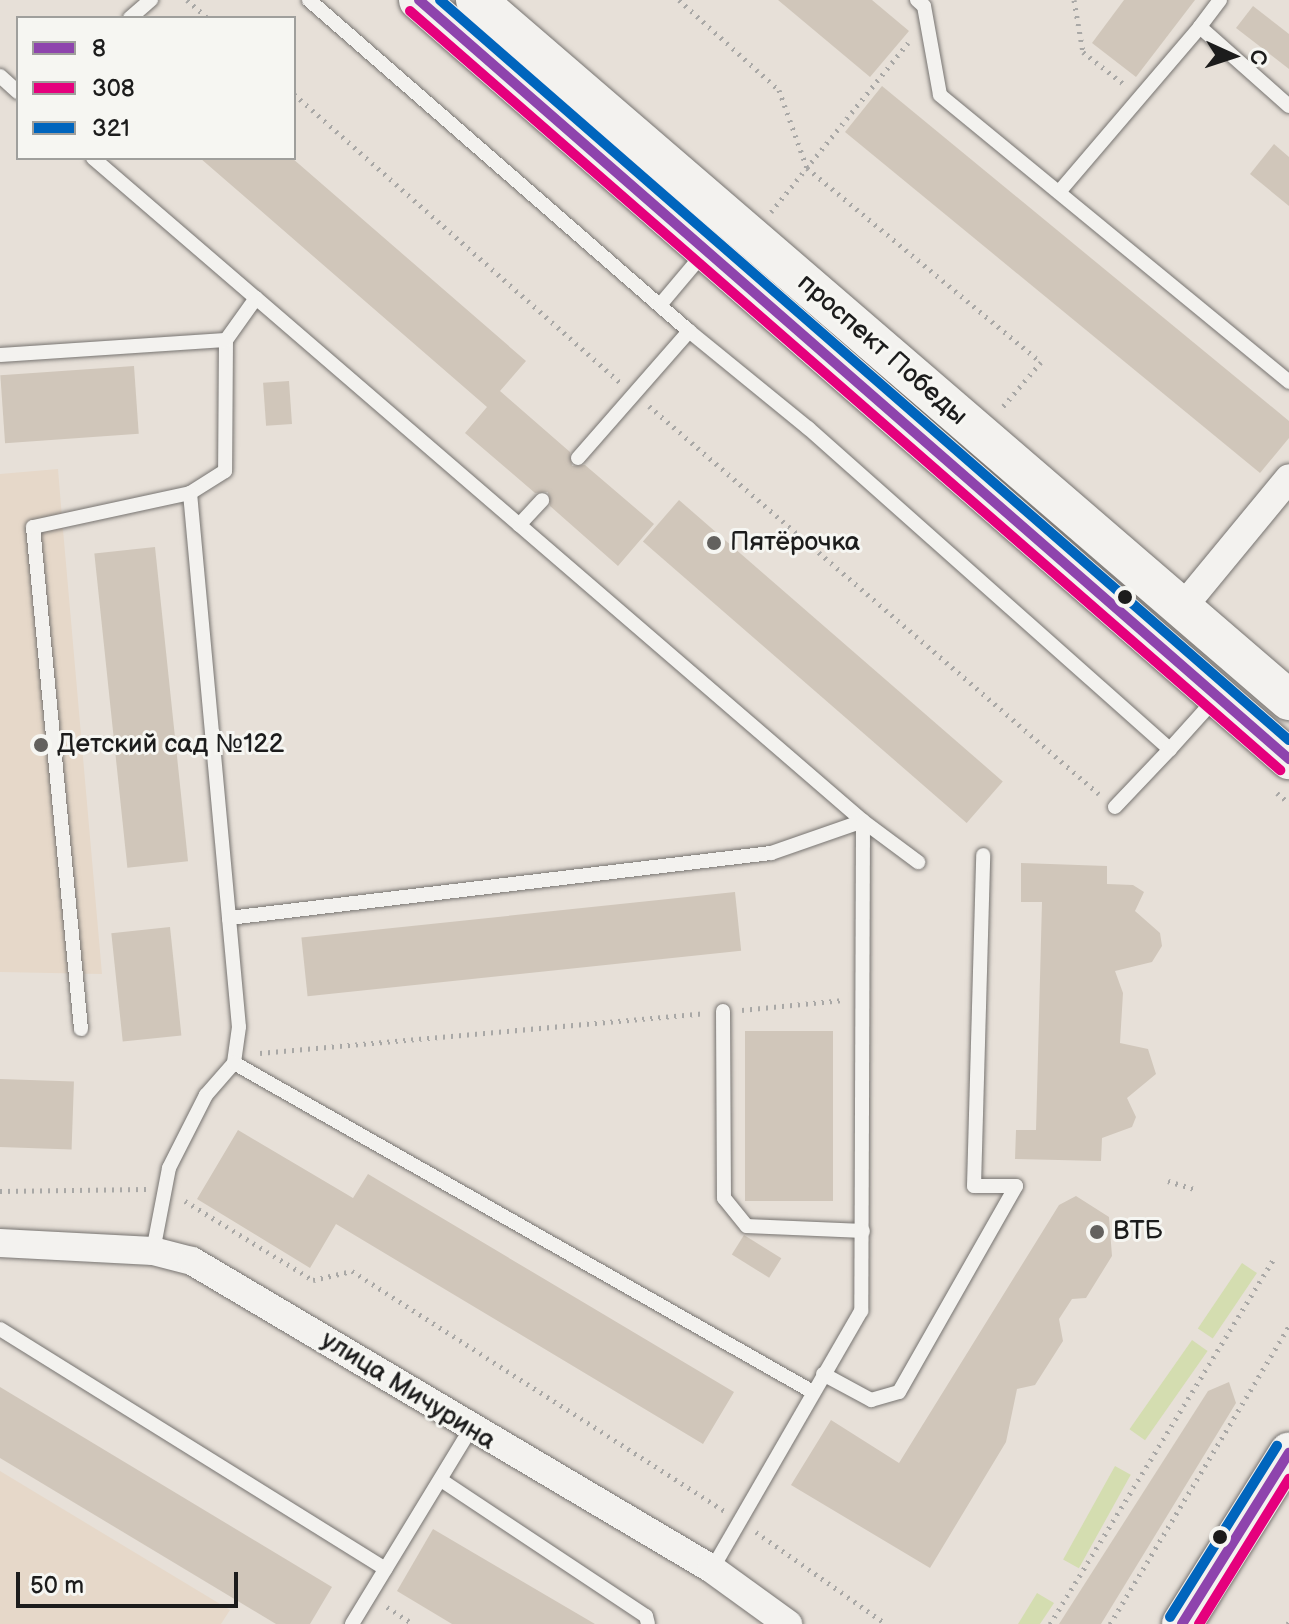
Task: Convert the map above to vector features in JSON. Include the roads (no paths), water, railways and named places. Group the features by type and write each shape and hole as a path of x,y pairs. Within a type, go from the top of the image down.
{"main road":[{"name":"проспект Победы","path":"419,0 1289,759"},
{"name":"проспект Победы","path":"476,0 1289,700"},
{"path":"1182,1624 1289,1453"}],"street":[{"path":"1182,608 1289,478"},
{"name":"улица Мичурина","path":"0,1243 153,1251 192,1261 245,1289 470,1430 712,1569 788,1624"}],"lane":[{"path":"132,16 151,0"},
{"path":"309,0 689,331 820,438 1170,749"},
{"path":"917,0 926,20 940,95 1289,382"},
{"path":"1059,192 1220,0"},
{"path":"1200,27 1289,106"},
{"path":"0,76 16,90"},
{"path":"95,160 863,821 918,862"},
{"path":"660,305 705,251"},
{"path":"81,1029 33,527 190,493 225,471 226,340 256,298"},
{"path":"578,458 689,331"},
{"path":"0,355 226,340"},
{"path":"153,1251 169,1168 206,1095 234,1059 239,1027 190,493"},
{"path":"519,525 542,500"},
{"path":"1115,807 1216,698"},
{"path":"229,918 771,853 863,821"},
{"path":"712,1569 861,1311 863,821"},
{"path":"823,1374 871,1400 899,1392 1016,1186 974,1186 983,855"},
{"path":"723,1011 724,1198 747,1226 863,1231"},
{"path":"234,1059 813,1392"},
{"path":"0,1329 385,1569"},
{"path":"352,1624 470,1430"},
{"path":"441,1480 651,1621"}],"place":[{"name":"Пятёрочка","path":"714,543"},
{"name":"Детский сад №122","path":"41,745"},
{"name":"ВТБ","path":"1097,1232"}]}
